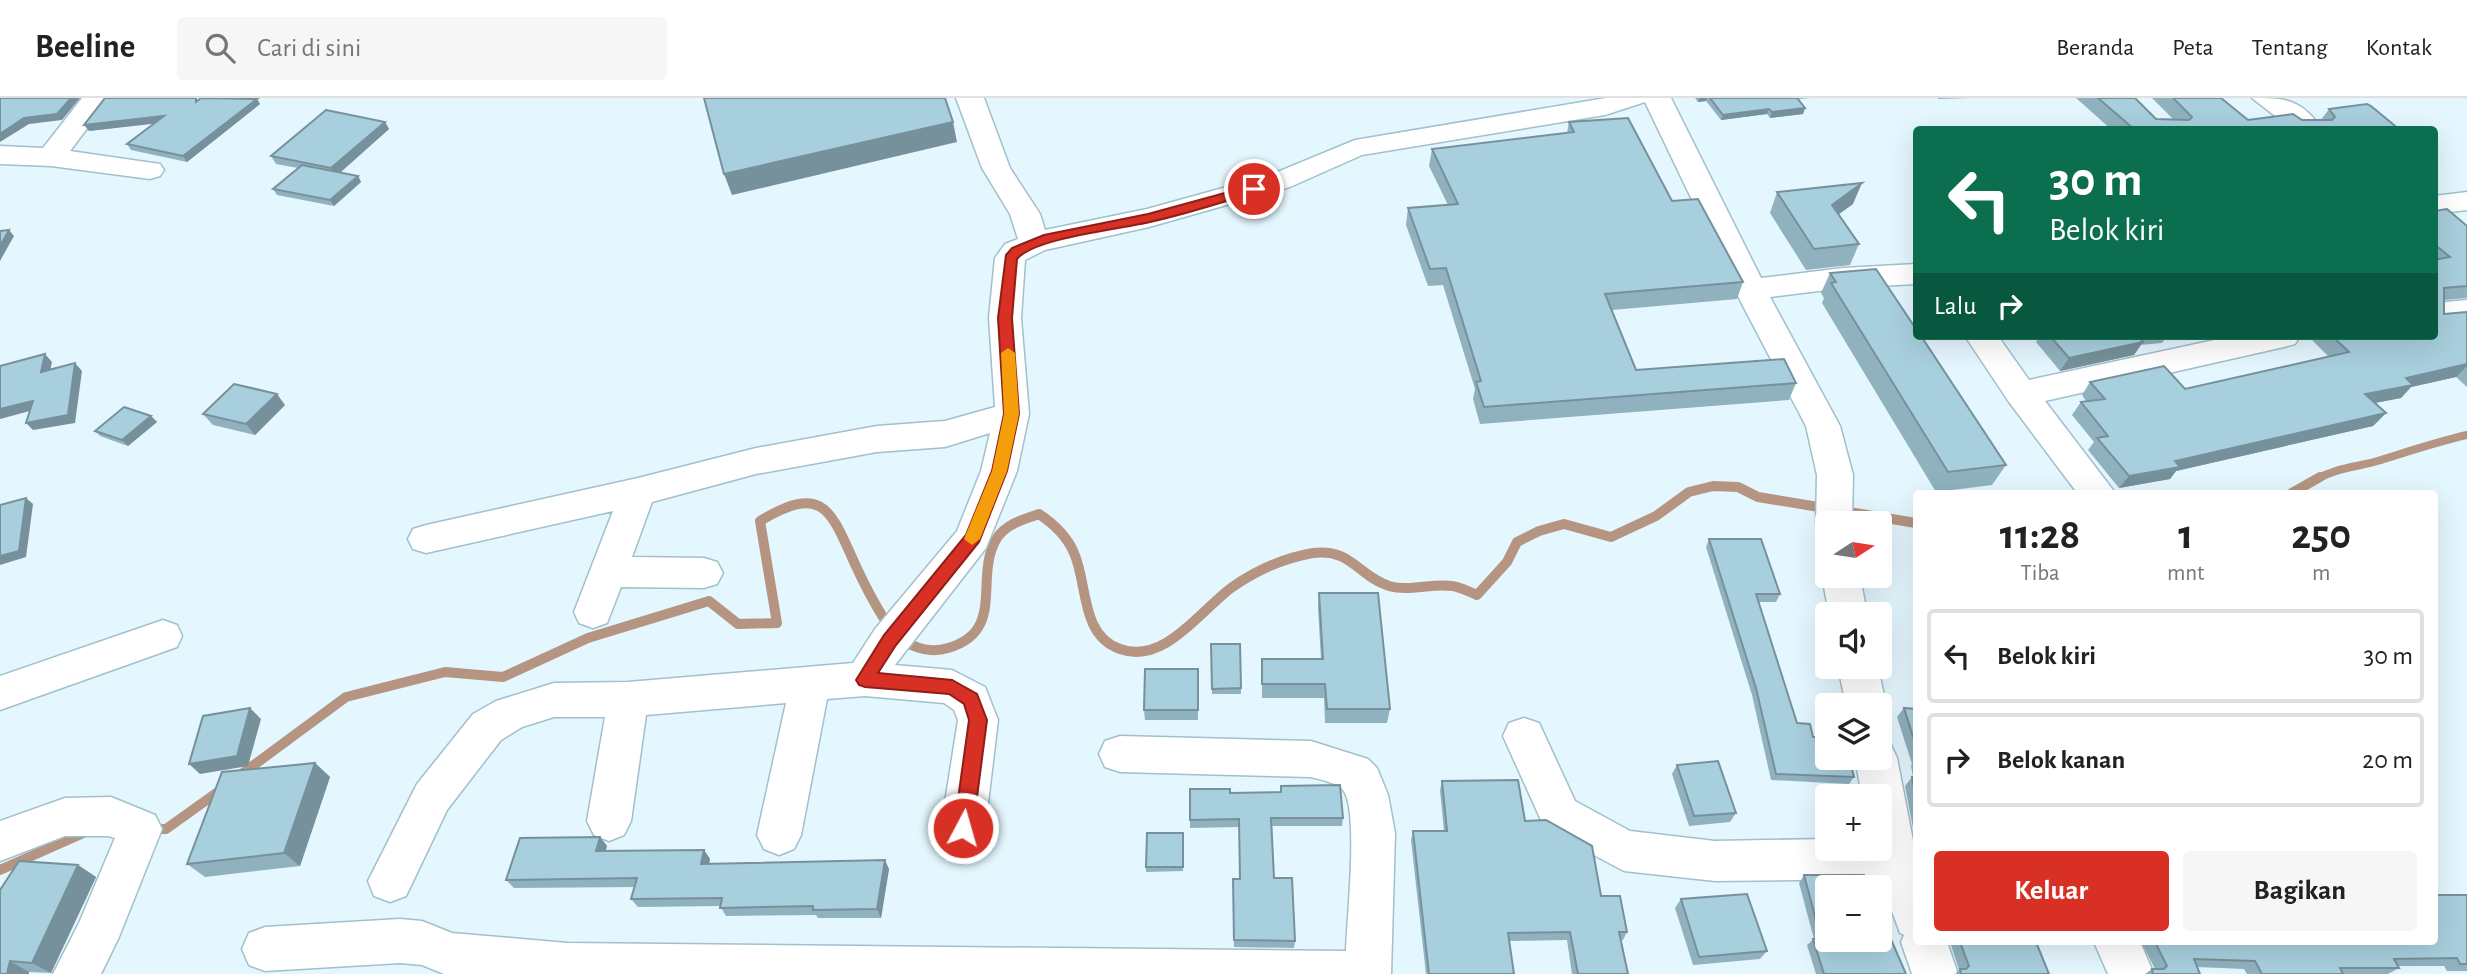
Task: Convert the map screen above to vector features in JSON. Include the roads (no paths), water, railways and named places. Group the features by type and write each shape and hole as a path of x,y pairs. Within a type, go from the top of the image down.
{"street":[{"path":"51,157 96,98"},
{"path":"970,98 996,168 1025,214 1034,243"},
{"path":"865,680 890,640 973,538 999,471 1012,414 1005,318 1010,258 1016,251 1034,243 1083,230 1150,218 1280,181 1355,148 1605,107 1633,98"},
{"path":"1657,98 1824,426 1835,475 1834,511"},
{"path":"2266,98 2288,110 2305,126"},
{"path":"0,155 51,157 150,170"},
{"path":"2438,205 2467,201"},
{"path":"1752,289 1843,278 1913,274"},
{"path":"2438,314 2467,311"},
{"path":"1984,340 2021,394 2095,490"},
{"path":"2021,394 2266,340"},
{"path":"426,539 638,492 756,461 877,439 945,434 1012,414"},
{"path":"593,612 638,492"},
{"path":"608,572 704,573"},
{"path":"0,693 163,636"},
{"path":"390,881 432,797 487,727 510,713 554,700 628,699 810,682 865,680 952,687 971,699 978,720 963,828"},
{"path":"779,835 810,682"},
{"path":"609,821 628,699"},
{"path":"1524,736 1560,816 1624,851 1715,861 1895,859"},
{"path":"265,949 400,941 422,943 452,955 567,966 1366,974 1373,833 1367,795 1362,781 1353,772 1311,759 1120,754"},
{"path":"1878,770 1895,859 1913,910"},
{"path":"0,841 65,817 111,816 140,829 96,937 76,974"},
{"path":"1925,945 1935,974"},
{"path":"2118,945 2131,974"}],"waterway":[{"path":"2317,479 2467,435"},
{"path":"2297,490 2320,477"},
{"path":"902,639 918,648 930,650 948,648 966,640 977,629 983,616 990,553 997,538 1010,526 1039,514 1068,541 1078,565 1087,607 1098,632 1107,642 1120,649 1136,652 1166,643 1231,588 1250,576 1291,558 1313,553 1337,555 1378,582 1389,586 1452,586 1477,595 1507,562 1517,542 1539,531 1564,524 1611,537 1656,516 1689,492 1713,486 1738,487 1758,497 1913,523"},
{"path":"239,776 346,697 445,672 503,677 588,638 709,601 738,624 777,623 760,521 797,504 811,503 821,507 830,516 871,597 891,629"},
{"path":"151,829 166,829 222,789"},
{"path":"0,870 88,831"}]}
